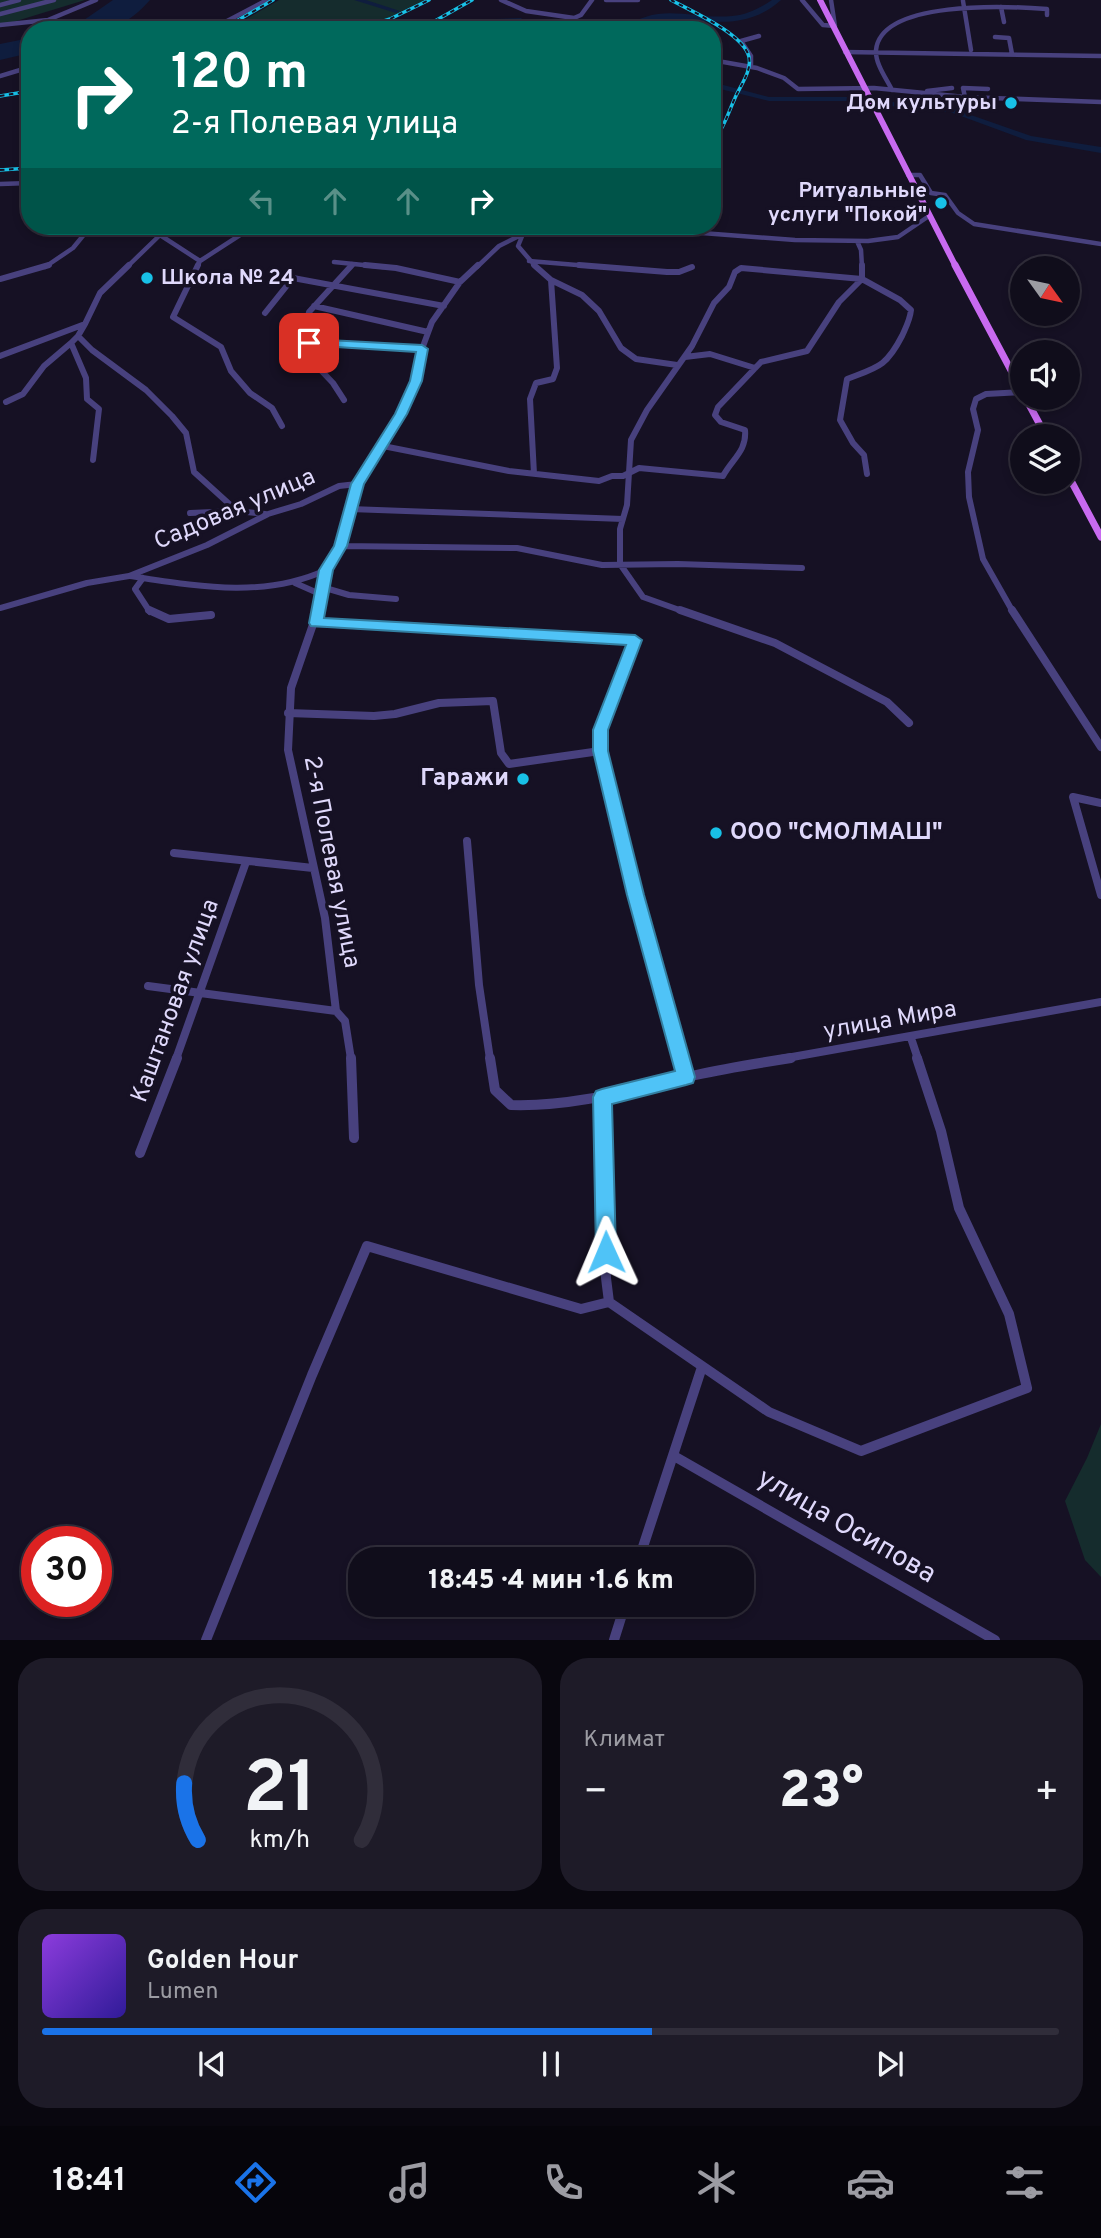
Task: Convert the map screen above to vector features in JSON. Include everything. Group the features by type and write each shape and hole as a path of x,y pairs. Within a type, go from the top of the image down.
{"main road":[{"path":"820,0 1010,369"},
{"path":"1078,494 1101,537"}],"street":[{"path":"0,5 19,0"},
{"path":"0,14 54,0"},
{"path":"38,21 48,20 96,0"},
{"path":"227,21 267,0"},
{"path":"501,0 526,11 574,19 582,15 592,0"},
{"path":"606,0 638,0"},
{"path":"802,0 823,25 832,26 835,20 831,0"},
{"path":"963,1 971,50"},
{"path":"954,2 1047,9 1047,15"},
{"path":"1001,7 1004,22"},
{"path":"0,25 21,23"},
{"path":"884,24 875,51 891,90"},
{"path":"751,67 751,57 741,41 758,36"},
{"path":"995,37 1009,38 1012,54"},
{"path":"921,52 971,50 996,54"},
{"path":"845,52 1101,56"},
{"path":"721,62 751,67 784,78 799,89 891,90 965,97 1101,102"},
{"path":"0,76 21,70"},
{"path":"921,92 952,88"},
{"path":"965,97 962,88 988,89"},
{"path":"908,175 920,174 931,193"},
{"path":"0,184 21,183"},
{"path":"920,198 931,193 944,195 958,213 974,224 1101,244"},
{"path":"721,234 857,241 898,237 929,216"},
{"path":"0,279 54,265 85,235"},
{"path":"6,402 23,394 44,366 78,336 100,293 160,235 200,261"},
{"path":"240,235 200,261 173,317 221,347 231,371 250,393 272,408 282,426"},
{"name":"2-я Полевая улица","path":"354,1138 348,1031 345,1021 336,1011 325,918 288,750 291,688 316,623 326,570 341,546 358,484 383,446 416,381 428,331 460,282 499,246 521,235"},
{"path":"523,235 518,246 529,261 551,280 582,295 598,311 621,348 636,359 679,362 692,352 755,368"},
{"path":"383,446 534,474 598,481 612,476 624,476 639,468 723,477 747,441 744,430 721,422 715,415 718,407 761,362 807,351 839,302 862,279 862,259 857,241"},
{"path":"529,261 667,272 679,272 692,267"},
{"path":"334,262 396,268 460,282"},
{"path":"344,400 333,383 313,362 305,331 309,312 352,265"},
{"path":"867,474 864,455 853,443 840,420 847,379 878,367 891,357 910,320 911,310 900,300 862,279 741,268 735,272 729,287 714,303 692,346 679,362 631,440 627,505 622,519 618,551 620,564 643,597 775,643 887,702 909,723"},
{"path":"265,313 293,278 444,306"},
{"path":"534,474 530,399 532,388 536,383 551,380 556,374 558,361 549,299 551,280"},
{"path":"314,306 377,320 394,327 428,331"},
{"path":"0,356 85,324"},
{"path":"78,336 92,350 146,390 172,416 186,433 194,472 237,511"},
{"path":"71,343 86,378 87,399 99,409 93,460"},
{"path":"309,343 422,349"},
{"path":"1010,393 986,394 976,399 972,409 978,430 968,472 970,497 983,559 1017,618 1101,747"},
{"name":"Садовая улица","path":"0,608 88,583 129,576 206,545 268,514 301,504 339,486 358,484"},
{"path":"350,509 622,519"},
{"path":"190,513 237,511 268,514"},
{"path":"341,546 517,548 567,560 620,564 802,568"},
{"name":"Садовая улица","path":"129,576 204,586 276,588 311,580 326,570"},
{"path":"143,578 135,589 151,613 169,619 212,615"},
{"path":"295,583 321,590 396,600"},
{"path":"316,623 635,640 601,730 600,751 686,1077 602,1097 543,1107 511,1105 495,1090 479,985 467,841"},
{"path":"288,713 374,716 395,714 439,703 493,701 501,753 509,764 600,751"},
{"path":"1101,803 1073,797 1101,895"},
{"path":"174,853 313,868"},
{"name":"Каштановая улица","path":"140,1153 202,992 246,862"},
{"path":"148,986 336,1011"},
{"name":"улица Мира","path":"686,1077 1101,1002"},
{"path":"602,1097 606,1278 609,1302 769,1412 861,1451 1027,1388 1009,1314 959,1208 941,1131 911,1038"},
{"path":"206,1640 312,1375 367,1246 581,1309 609,1302"},
{"path":"643,1547 702,1367"},
{"name":"улица Осипова","path":"674,1456 995,1640"},
{"path":"614,1640 621,1617"}],"green space":[{"path":"0,0 85,0 0,26"},
{"path":"279,0 425,0 379,21 243,21"},
{"path":"1101,1424 1101,1577 1085,1560 1065,1501"}],"water":[{"path":"113,0 150,0 125,21 82,21"},
{"path":"21,40 21,55 0,60 0,44"}],"waterway":[{"path":"358,0 396,11"},
{"path":"637,21 649,16 674,13 740,18 777,0"},
{"path":"493,21 522,21"},
{"path":"721,86 769,99 850,99"},
{"path":"883,103 951,110 1029,138 1101,150"}],"railway":[{"path":"237,21 273,0"},
{"path":"384,21 429,0"},
{"path":"435,21 472,0"},
{"path":"671,0 709,21"},
{"path":"721,28 738,40 749,57 749,68 721,129"},
{"path":"0,96 21,92"},
{"path":"0,170 21,169"}],"place":[{"name":"Дом культуры","path":"1011,103"},
{"name":"Ритуальные услуги \"Покой\"","path":"941,203"},
{"name":"Школа № 24","path":"147,278"},
{"name":"Гаражи","path":"523,779"},
{"name":"ООО \"СМОЛМАШ\"","path":"716,833"}],"route":[{"path":"309,343 422,349 416,381 401,414 358,484 341,546 326,570 316,623 635,640 601,730 600,751 686,1077 602,1097 606,1252"}]}
